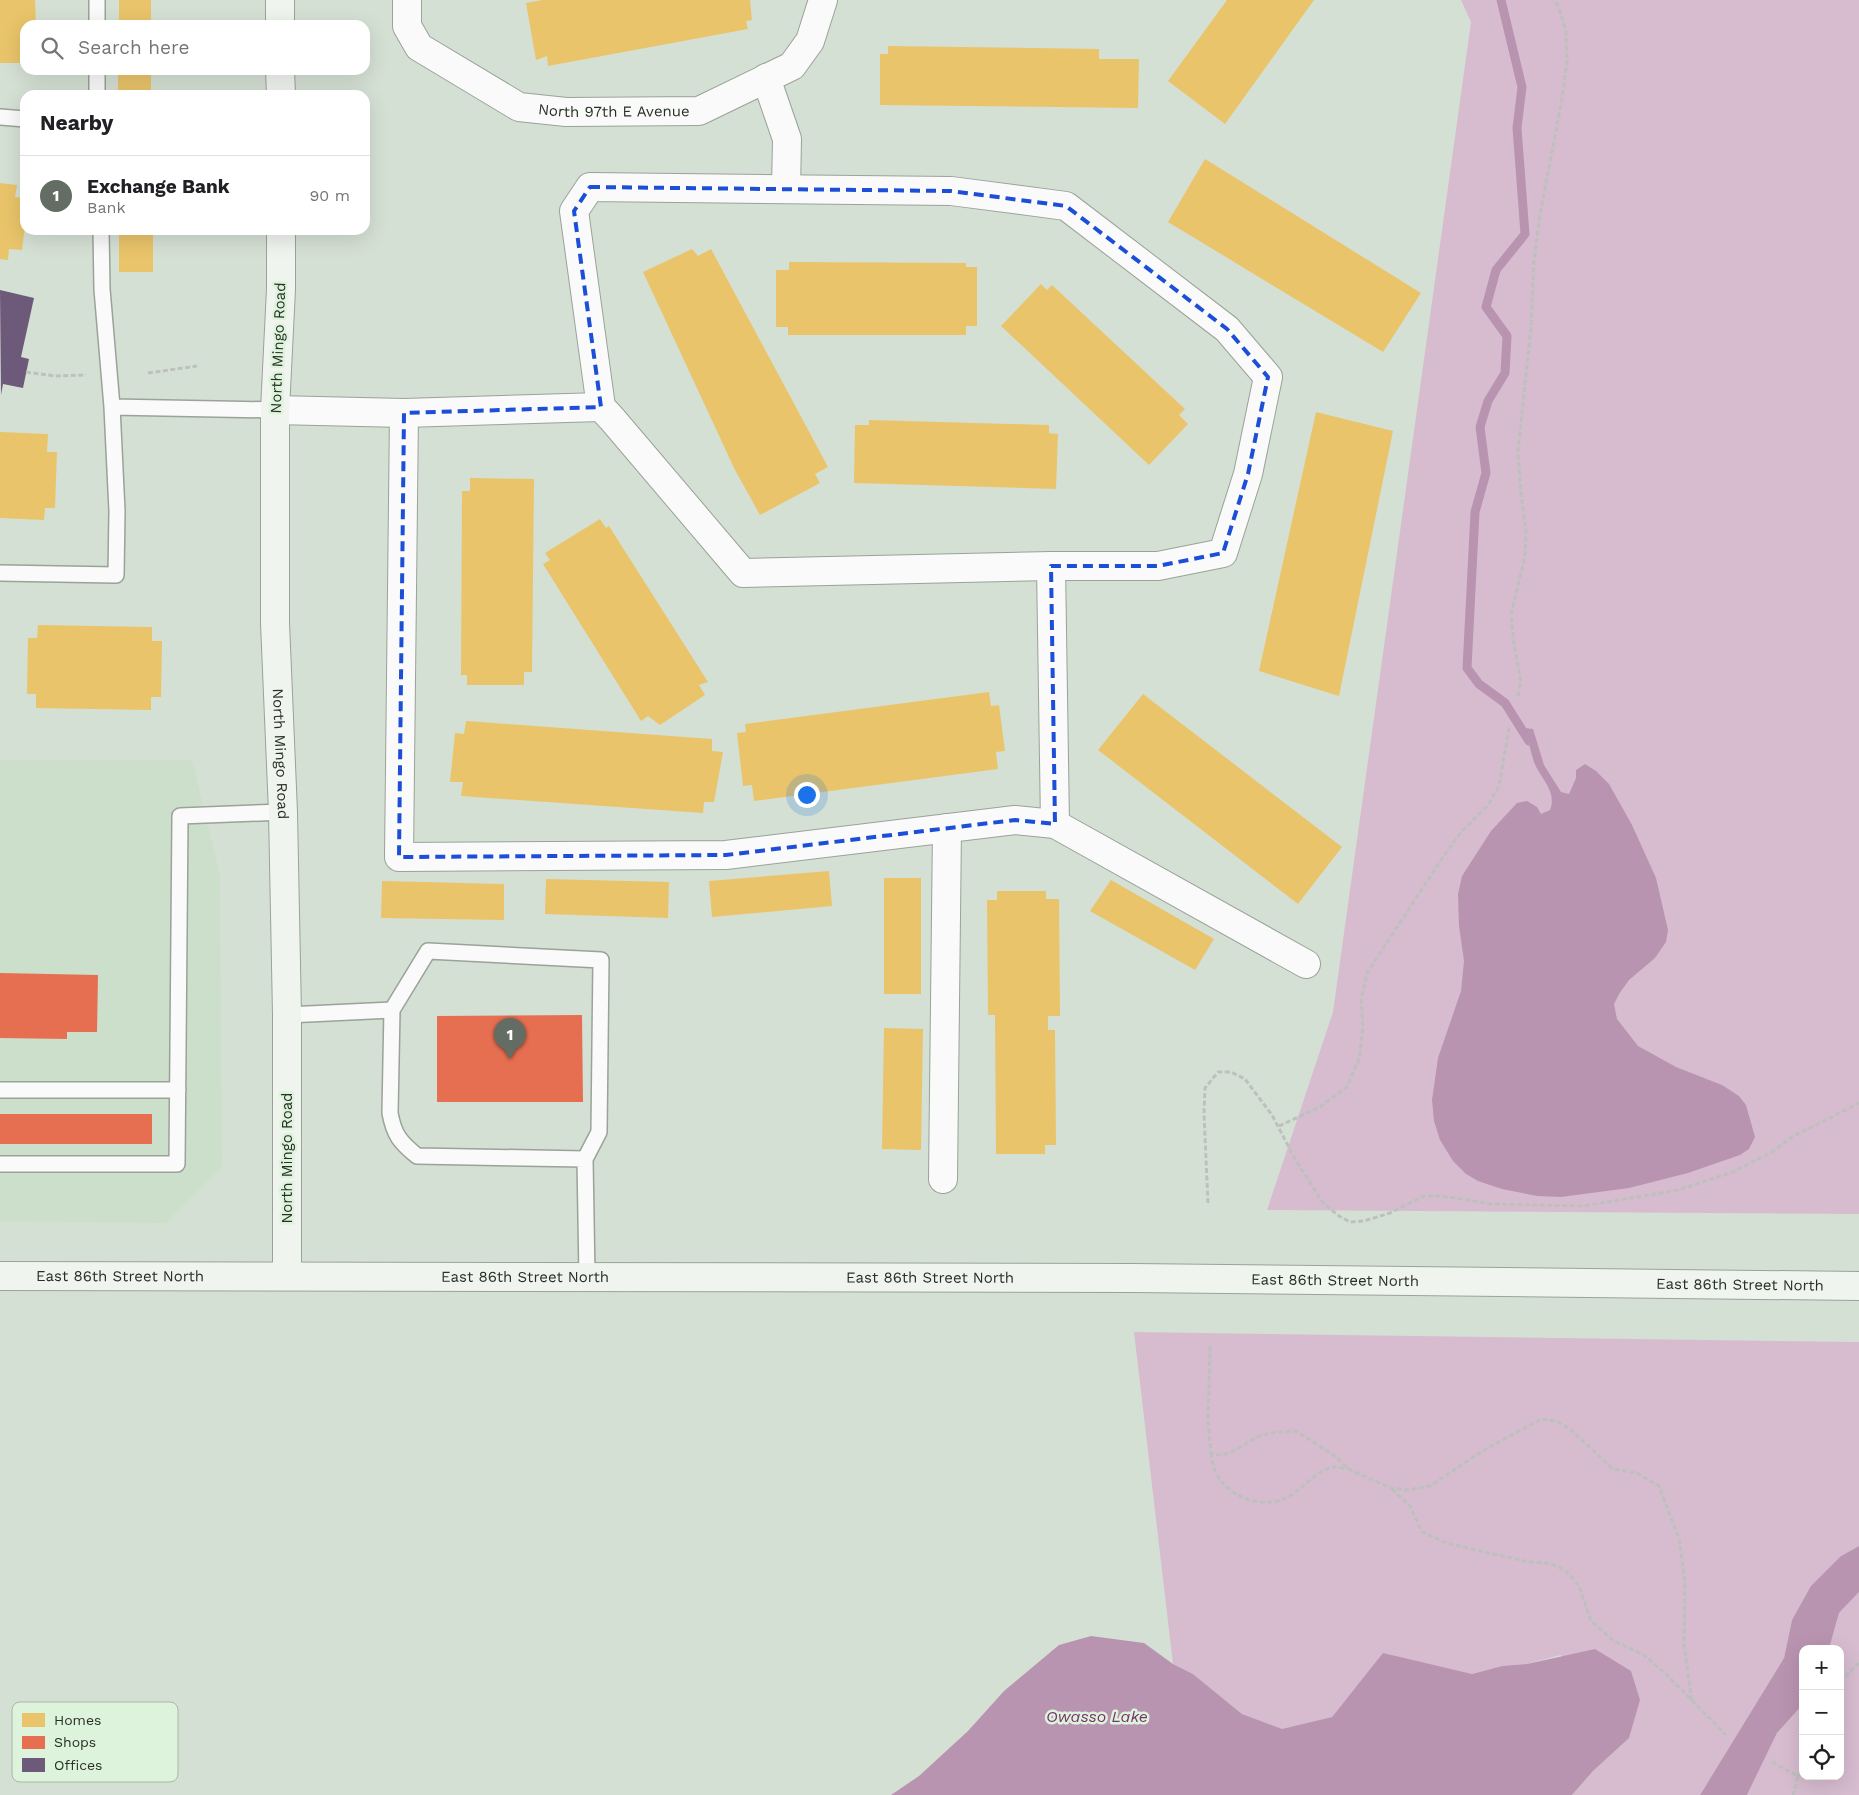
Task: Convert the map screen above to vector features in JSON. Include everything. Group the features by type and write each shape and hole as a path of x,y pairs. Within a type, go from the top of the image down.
{"street":[{"path":"280,0 280,20"},
{"name":"North 97th E Avenue","path":"407,0 407,26 419,47 519,106 566,112 700,111 792,66 810,41 823,0"},
{"path":"280,75 280,90"},
{"path":"766,78 787,139 786,190"},
{"path":"590,187 786,190 951,191 1066,206 1227,329 1268,377 1248,474 1223,553 1158,566 1050,566 743,573 601,408 574,211 590,187"},
{"name":"North Mingo Road","path":"281,235 281,289 275,410 275,622 287,1015 287,1276"},
{"path":"275,410 404,413 601,408"},
{"path":"404,413 399,857 726,855 1015,820 1055,824 1306,964"},
{"path":"1050,566 1055,824"},
{"path":"943,1179 947,828"},
{"name":"East 86th Street North","path":"0,1276 1133,1278 1859,1286"}],"lane":[{"path":"97,0 97,20"},
{"path":"97,75 97,90"},
{"path":"0,117 20,119"},
{"path":"0,573 116,575 118,511 102,289 101,235"},
{"path":"112,408 275,410"},
{"path":"0,1164 177,1164 180,816 282,812"},
{"path":"585,1159 417,1156 402,1144 393,1129 390,1113 392,1010 428,951 601,960 599,1132 585,1159 587,1277"},
{"path":"287,1015 392,1010"},
{"path":"0,1090 178,1090"}],"path":[{"path":"1518,696 1521,681 1514,645 1511,614 1525,557 1526,530 1518,451 1531,327 1534,261 1540,215 1562,104 1567,63 1566,32 1560,8 1554,0"},
{"path":"148,373 197,366"},
{"path":"26,372 56,376 86,375"},
{"path":"1279,1126 1320,1107 1347,1087 1359,1060 1363,1027 1361,1000 1367,973 1443,857 1462,831 1488,805 1499,786 1509,728"},
{"path":"1208,1203 1204,1088 1218,1072 1231,1072 1245,1080 1272,1114 1295,1159 1323,1203 1350,1222 1364,1221 1390,1213 1424,1196 1442,1196 1492,1204 1583,1206 1678,1190 1733,1172 1772,1152 1792,1137 1859,1103"},
{"path":"1210,1346 1208,1422 1214,1468 1221,1481 1237,1495 1249,1500 1264,1502 1282,1500 1322,1472 1334,1467 1350,1470 1391,1488 1408,1490 1430,1486 1484,1450 1541,1419 1556,1421 1570,1429 1613,1469 1637,1474 1659,1486 1679,1539 1685,1582 1684,1644 1692,1703"},
{"path":"1211,1452 1219,1456 1259,1436 1277,1432 1296,1431 1335,1456 1350,1470"},
{"path":"1391,1488 1410,1506 1422,1532 1446,1543 1529,1562 1546,1563 1557,1566 1567,1572 1579,1586 1591,1621 1614,1641 1644,1655 1668,1676 1692,1703 1726,1735"},
{"path":"1844,1678 1859,1663"},
{"path":"1772,1762 1798,1776 1793,1795"}],"highlighted area":[{"path":"590,187 951,191 1066,206 1227,329 1268,377 1248,474 1223,553 1158,566 1051,566 1055,824 1015,820 726,855 399,857 404,413 601,407 574,211"}],"shaded area":[{"path":"1461,0 1859,0 1859,1214 1267,1210 1333,1012 1471,22"},
{"path":"0,760 192,760 220,875 222,1167 166,1223 0,1221"},
{"path":"1134,1332 1859,1342 1859,1546 1841,1556 1792,1620 1784,1658 1700,1795 1572,1795 1593,1771 1561,1655 1527,1664 1502,1666 1472,1674 1432,1666 1356,1687 1332,1717 1282,1730 1242,1714 1193,1674 1173,1664"},
{"path":"1859,1592 1859,1795 1747,1795 1777,1733 1799,1708 1799,1780 1844,1780 1844,1645 1830,1645 1839,1613"}],"water":[{"path":"1524,728 1533,729 1544,765 1561,792 1569,794 1576,778 1576,770 1585,764 1596,771 1609,784 1632,825 1656,878 1668,930 1666,942 1655,958 1629,980 1619,994 1614,1004 1617,1019 1638,1046 1676,1067 1722,1085 1739,1096 1746,1105 1755,1137 1749,1149 1740,1155 1688,1173 1629,1188 1561,1197 1537,1196 1502,1189 1478,1181 1466,1174 1453,1161 1440,1140 1434,1121 1432,1100 1438,1058 1461,991 1464,961 1459,926 1458,894 1462,876 1491,831 1517,803 1527,801 1537,807 1541,814 1550,810 1552,803 1549,790 1535,766"},
{"path":"1859,1546 1859,1592 1839,1613 1830,1645 1799,1645 1799,1708 1777,1733 1747,1795 1700,1795 1784,1658 1792,1620 1811,1586 1841,1556"},
{"name":"Owasso Lake","path":"1091,1636 1144,1643 1173,1664 1193,1674 1242,1714 1282,1729 1332,1717 1383,1653 1472,1674 1502,1666 1527,1664 1595,1649 1631,1671 1640,1700 1629,1738 1593,1771 1572,1795 891,1795 919,1776 968,1731 1004,1691 1059,1645"}],"building: Homes":[{"path":"0,0 35,0 36,20 20,20 20,63 0,63"},
{"path":"119,0 151,0 151,20 119,20"},
{"path":"542,0 750,0 752,20 746,21 748,29 548,66 547,56 536,60 526,3"},
{"path":"1227,0 1314,0 1225,124 1168,81"},
{"path":"888,46 1099,49 1099,59 1139,59 1138,108 880,105 880,54 888,54"},
{"path":"118,75 151,75 151,90 118,90"},
{"path":"1205,159 1421,293 1383,352 1168,222"},
{"path":"0,183 17,185 15,197 20,198 20,235 24,235 22,250 9,249 8,260 0,259"},
{"path":"119,235 153,235 153,272 119,272"},
{"path":"692,249 698,256 711,249 828,467 815,474 820,483 760,515 735,470 643,272"},
{"path":"789,262 966,263 966,267 977,267 977,326 966,326 966,335 788,335 788,327 776,327 776,270 789,270"},
{"path":"1041,284 1047,290 1052,285 1185,409 1179,415 1188,424 1149,465 1001,326"},
{"path":"1316,412 1393,431 1339,696 1259,671"},
{"path":"869,420 1049,425 1049,433 1058,434 1056,489 854,483 855,425 869,425"},
{"path":"0,432 48,434 47,452 57,452 55,508 45,508 44,520 0,518"},
{"path":"470,478 534,479 532,672 524,672 524,685 467,685 467,675 461,675 462,491 470,491"},
{"path":"600,519 606,528 609,526 708,682 699,685 705,695 660,725 648,716 641,721 543,564 550,560 545,553"},
{"path":"38,625 152,627 152,641 162,641 161,697 151,697 151,710 36,708 36,694 27,694 28,638 37,638"},
{"path":"989,692 991,706 999,705 1005,751 996,752 998,769 754,801 752,785 743,786 737,733 746,732 745,724"},
{"path":"1143,694 1342,847 1298,904 1098,750"},
{"path":"466,721 712,739 712,751 723,752 714,802 704,802 703,813 461,796 463,782 450,782 455,733 464,734"},
{"path":"829,871 832,906 712,917 709,881"},
{"path":"884,878 921,878 921,994 884,994"},
{"path":"546,879 669,882 668,918 545,914"},
{"path":"1111,880 1214,939 1195,970 1090,911"},
{"path":"382,881 504,884 504,920 381,918"},
{"path":"997,891 1046,891 1046,899 1059,899 1060,1016 1048,1016 1048,1030 1055,1030 1056,1145 1045,1145 1045,1154 996,1154 995,1015 988,1015 987,900 997,900"},
{"path":"884,1028 923,1029 921,1150 882,1149"}],"building: Shops":[{"path":"0,973 98,975 97,1032 67,1032 67,1039 0,1038"},
{"path":"582,1015 583,1102 437,1102 437,1016"},
{"path":"0,1114 152,1114 152,1144 0,1144"}],"building: Offices":[{"path":"0,290 34,298 21,357 29,359 23,388 3,384 1,395"}],"waterway":[{"path":"1501,0 1522,87 1517,128 1525,234 1496,270 1486,307 1507,336 1505,373 1488,401 1480,427 1486,473 1475,512 1467,668 1479,684 1505,703 1529,741"}],"place":[{"name":"Exchange Bank","path":"510,1059"}]}
